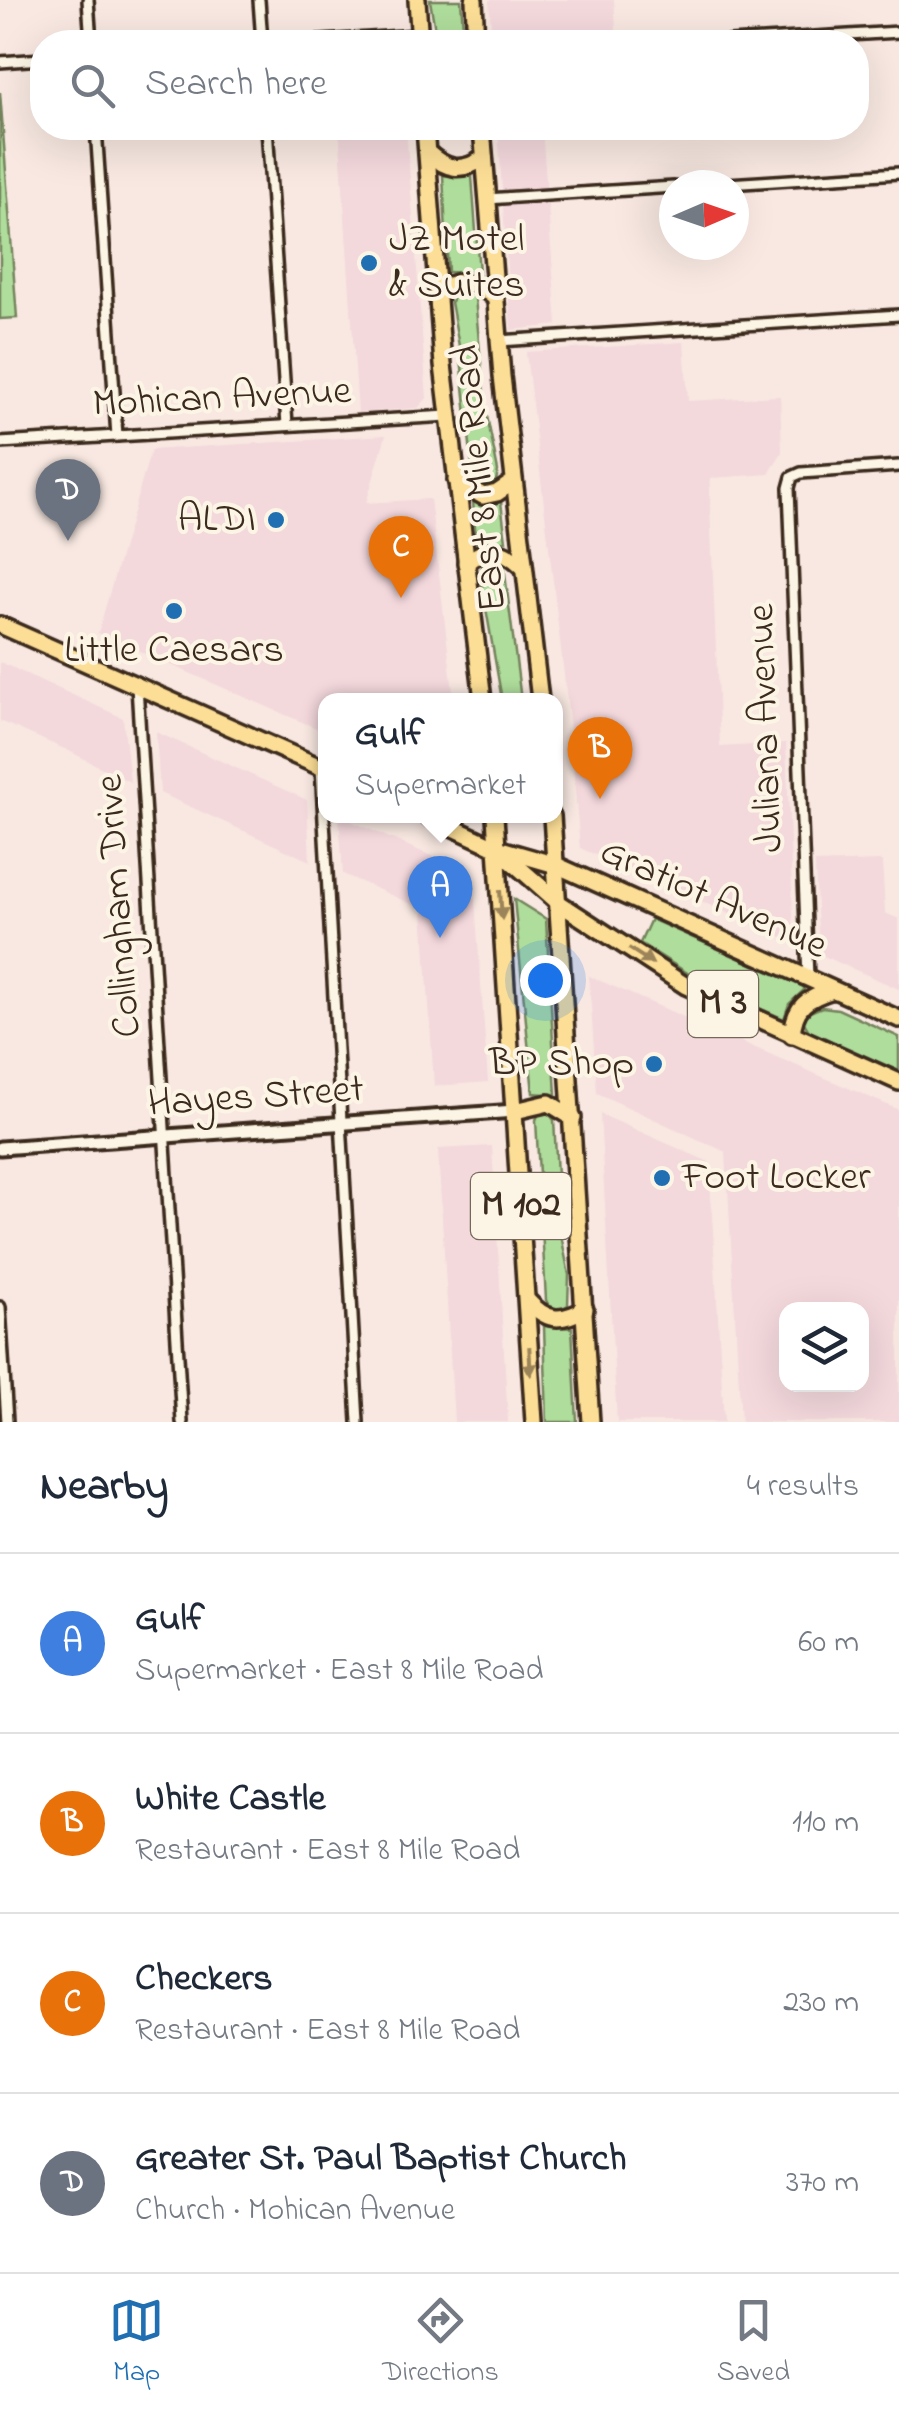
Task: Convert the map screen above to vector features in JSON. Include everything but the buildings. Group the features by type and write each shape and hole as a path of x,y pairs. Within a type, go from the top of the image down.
{"main road":[{"path":"417,0 419,30"},
{"path":"474,0 475,30"},
{"name":"East 8 Mile Road","path":"426,140 448,416 482,693"},
{"name":"East 8 Mile Road","path":"483,140 494,298 539,693"},
{"path":"427,152 454,169 467,168 484,158"},
{"path":"437,292 466,280 482,286 494,298"},
{"path":"456,480 483,496 497,493 513,482"},
{"path":"466,562 495,549 513,557 523,567"},
{"path":"0,624 318,766"},
{"name":"Gratiot Avenue","path":"443,823 497,848 556,865 899,1019"},
{"name":"M 102","path":"495,823 534,1422"},
{"name":"M 102","path":"553,823 591,1422"},
{"name":"Gratiot Avenue","path":"497,848 559,903 686,986 899,1082"},
{"path":"792,1035 794,1018 802,1004 834,990"},
{"path":"515,1111 549,1102 573,1118"},
{"path":"527,1300 551,1319 564,1319 585,1308"}],"street":[{"path":"88,0 90,30"},
{"path":"259,0 261,30"},
{"path":"869,34 899,32"},
{"path":"0,62 30,61"},
{"path":"97,140 117,436"},
{"path":"268,140 287,425"},
{"path":"749,183 899,173"},
{"path":"487,199 659,189"},
{"path":"499,342 899,315"},
{"name":"Mohican Avenue","path":"0,443 448,416"},
{"name":"Juliana Avenue","path":"808,978 789,500 792,477 809,472 899,466"},
{"name":"Collingham Drive","path":"136,686 182,1422"},
{"path":"326,823 358,1422"},
{"name":"Hayes Street","path":"0,1148 515,1111"},
{"path":"0,1307 7,1422"}],"shaded area":[{"path":"489,0 614,0 616,30 491,30"},
{"path":"340,140 407,140 427,398 418,408 358,413"},
{"path":"499,140 543,140 557,325 511,330"},
{"path":"684,342 688,401 780,396 782,452 769,474 710,478 710,506 720,747 786,743 794,942 580,848 569,717 526,352"},
{"path":"386,435 366,503 430,499 453,693 318,693 318,729 98,633 151,450"},
{"path":"0,662 123,718 130,782 0,721"},
{"path":"156,732 307,800 310,861 160,793"},
{"path":"339,823 355,823 473,874 488,1082 434,1086 423,909 343,874"},
{"path":"882,861 885,913 899,919 899,989 819,954 815,863"},
{"path":"589,976 899,1110 899,1422 741,1422 726,1152 597,1093"},
{"path":"600,1114 709,1162 724,1422 617,1422"},
{"path":"492,1146 508,1422 454,1422 438,1149"}],"green space":[{"path":"430,0 461,0 463,30 435,30"},
{"path":"0,92 17,318 0,319"},
{"path":"443,175 472,176 479,273 448,272"},
{"path":"460,289 471,291 475,298 485,406 498,471 496,481 488,486 479,484 473,474 451,302"},
{"path":"473,501 501,502 506,541 476,542"},
{"path":"494,558 504,566 520,693 501,693 480,574 484,561"},
{"path":"514,899 546,919 556,1095 533,1093"},
{"path":"651,919 804,990 789,1004 784,1019 705,984 640,943"},
{"path":"822,1007 838,1009 899,1037 899,1071 809,1031 803,1021 805,1014"},
{"path":"547,1111 554,1120 560,1230 569,1275 568,1305 558,1311 550,1308 546,1300 536,1120 539,1113"},
{"path":"544,1326 572,1328 577,1422 547,1422"}],"place":[{"name":"JZ Motel & Suites","path":"369,263"},
{"name":"ALDI","path":"276,520"},
{"name":"Greater St. Paul Baptist Church","path":"68,541"},
{"name":"Checkers","path":"401,598"},
{"name":"Little Caesars","path":"174,611"},
{"name":"White Castle","path":"600,799"},
{"name":"Gulf","path":"440,938"},
{"name":"BP Shop","path":"654,1064"},
{"name":"Foot Locker","path":"662,1178"}]}
